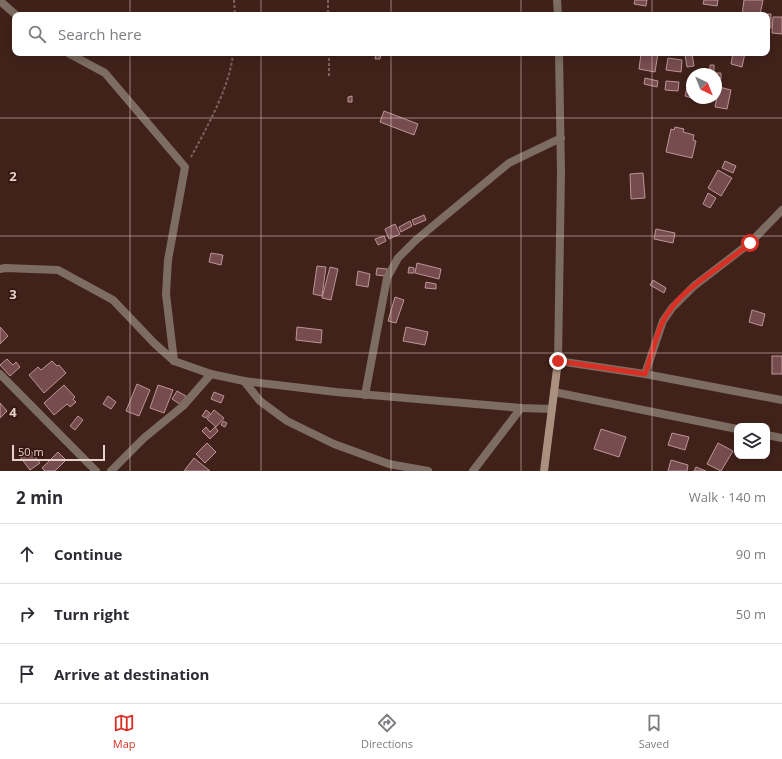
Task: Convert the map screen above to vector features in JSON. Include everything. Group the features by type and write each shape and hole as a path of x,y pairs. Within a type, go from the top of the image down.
{"street":[{"path":"0,0 13,12"},
{"path":"557,0 558,12"},
{"path":"74,56 105,73 185,167 168,260 166,294 174,361"},
{"path":"544,471 558,361 561,173 559,56"},
{"path":"365,395 387,278 398,258 416,240 509,163 561,138"},
{"path":"645,374 663,321 672,308 694,286 750,243 782,210"},
{"path":"0,269 58,270 113,300 154,343 174,361 211,374 244,381 365,395 521,408 552,409"},
{"path":"558,361 645,374 782,400"},
{"path":"0,374 96,471"},
{"path":"111,471 144,438 183,406 211,374"},
{"path":"244,381 260,401 287,421 334,444 389,464 428,471"},
{"path":"554,392 734,428"},
{"path":"473,471 521,408"},
{"path":"770,436 782,438"}],"path":[{"path":"234,0 235,12"},
{"path":"328,0 328,12"},
{"path":"185,167 220,100 232,63 233,56"},
{"path":"329,56 329,78"}],"building":[{"path":"635,0 647,0 646,6 634,4"},
{"path":"704,0 718,0 717,6 703,4"},
{"path":"744,0 763,0 761,12 742,12"},
{"path":"770,14 771,14 770,28"},
{"path":"773,17 782,17 782,34 772,33"},
{"path":"376,56 380,56 380,59 375,59"},
{"path":"641,56 658,56 655,72 639,69"},
{"path":"685,56 692,56 694,66 687,67"},
{"path":"732,56 744,56 742,67 731,64"},
{"path":"668,58 682,60 681,72 666,70"},
{"path":"710,65 714,65 714,68 710,68"},
{"path":"645,78 658,81 657,87 644,84"},
{"path":"666,81 679,82 678,91 665,90"},
{"path":"722,88 731,90 727,109 715,107 716,104 722,104"},
{"path":"352,96 352,102 348,102 348,97"},
{"path":"384,111 418,124 414,135 380,122"},
{"path":"675,127 684,129 683,132 694,135 693,140 696,141 692,158 666,152 671,129 674,130"},
{"path":"725,161 736,166 733,173 722,168"},
{"path":"718,170 732,178 721,196 708,188"},
{"path":"643,173 645,198 631,199 630,174"},
{"path":"708,193 716,198 710,208 703,204"},
{"path":"424,215 426,220 414,225 412,220"},
{"path":"410,221 412,226 401,232 399,227"},
{"path":"395,224 400,234 389,239 385,229"},
{"path":"656,229 675,233 673,243 654,239"},
{"path":"384,236 386,241 378,245 375,239"},
{"path":"211,253 223,255 221,265 209,262"},
{"path":"417,263 441,269 439,279 415,273"},
{"path":"317,266 326,267 322,296 313,294"},
{"path":"330,267 338,269 331,300 322,298"},
{"path":"409,267 414,268 414,273 408,273"},
{"path":"377,268 387,269 386,276 376,275"},
{"path":"358,271 370,274 368,287 356,285"},
{"path":"653,280 666,288 664,293 650,285"},
{"path":"426,282 436,284 436,289 425,288"},
{"path":"395,297 404,300 396,323 388,321"},
{"path":"752,310 765,314 762,326 749,322"},
{"path":"0,327 8,336 0,344"},
{"path":"297,327 322,330 321,343 296,340"},
{"path":"406,327 428,332 425,345 403,341"},
{"path":"772,356 782,356 782,374 772,374"},
{"path":"7,359 13,365 16,362 20,367 10,376 0,365"},
{"path":"52,361 57,366 59,365 66,373 44,393 29,375 38,367 41,370"},
{"path":"137,384 150,390 139,416 126,411"},
{"path":"64,385 75,397 73,399 76,402 70,407 67,404 54,415 44,403"},
{"path":"158,385 173,390 164,413 150,408"},
{"path":"177,391 186,396 181,405 172,399"},
{"path":"214,392 224,396 221,403 211,399"},
{"path":"108,396 116,402 111,409 103,404"},
{"path":"0,403 7,411 0,418"},
{"path":"206,410 210,413 206,418 202,416"},
{"path":"214,410 224,418 216,427 207,419"},
{"path":"78,416 83,420 75,430 70,426"},
{"path":"223,421 227,423 225,427 221,425"},
{"path":"206,427 210,432 215,427 218,431 210,439 202,431"},
{"path":"601,429 626,437 619,457 594,449"},
{"path":"672,433 689,437 685,450 668,445"},
{"path":"207,443 216,452 205,463 196,454"},
{"path":"718,443 733,451 721,471 707,464"},
{"path":"28,447 40,463 30,470 18,454"},
{"path":"58,452 66,460 55,471 45,471 42,468"},
{"path":"194,458 210,471 184,471"},
{"path":"671,460 688,465 687,471 668,471"},
{"path":"696,467 706,471 694,471"}],"route":[{"path":"558,361 645,374 663,321 672,308 694,286 738,254 750,243"}]}
